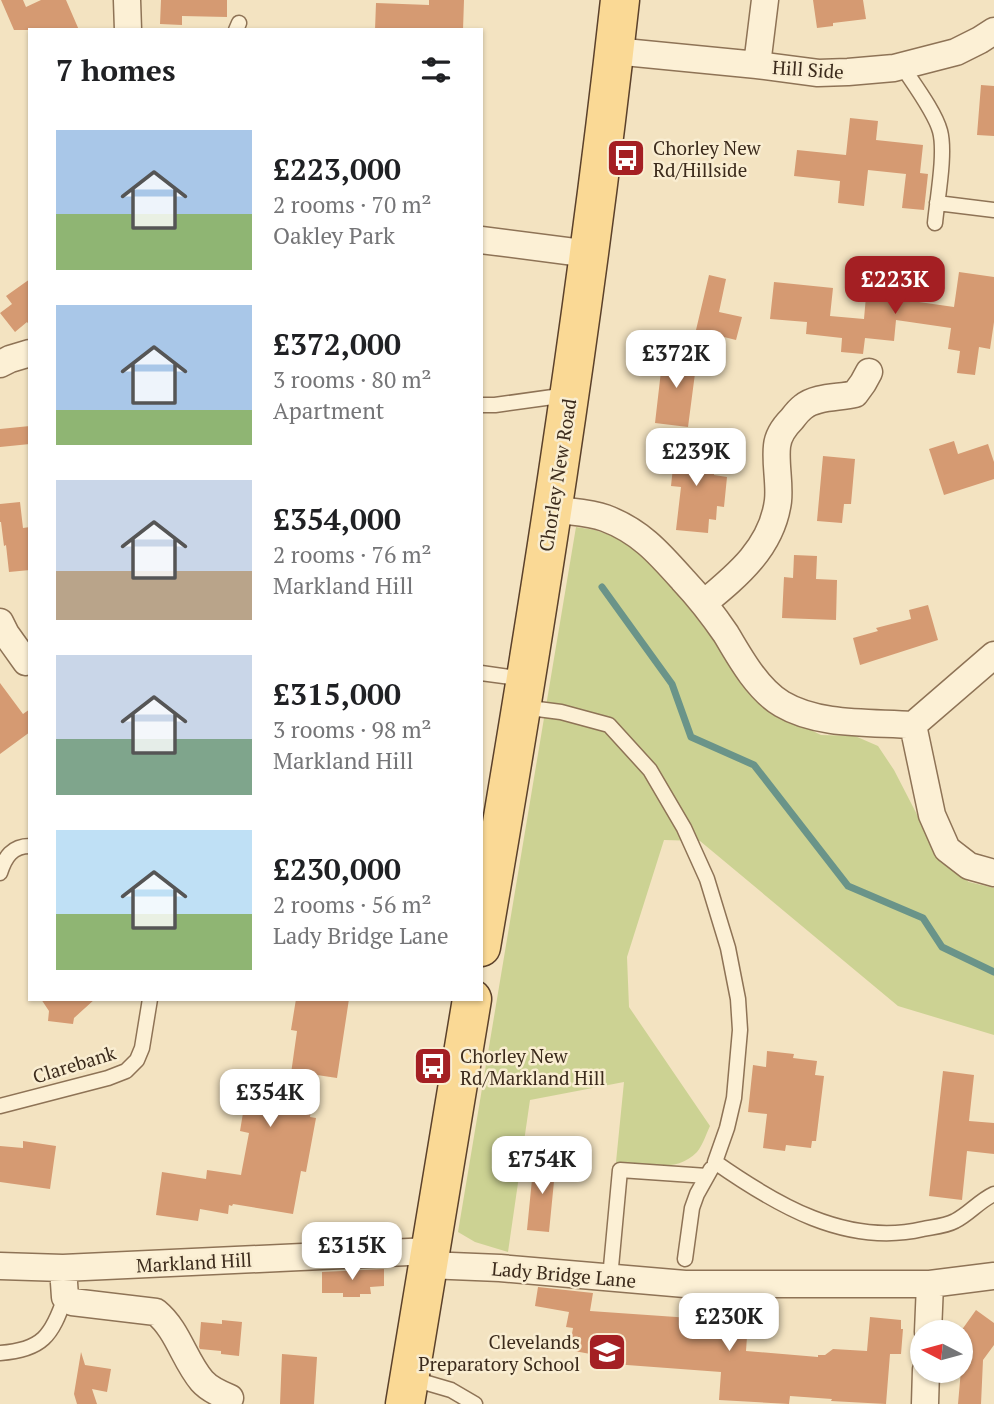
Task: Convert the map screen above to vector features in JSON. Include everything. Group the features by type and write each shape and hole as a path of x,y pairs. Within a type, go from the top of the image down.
{"main road":[{"name":"Chorley New Road","path":"483,924 490,842 523,693 570,394 590,254 620,0"},
{"path":"407,1391 472,1001"}],"street":[{"path":"127,0 128,28"},
{"path":"757,65 765,0"},
{"name":"Hill Side","path":"614,51 818,73 848,72 902,66 956,52 994,31"},
{"path":"483,240 590,254"},
{"path":"0,364 28,354"},
{"path":"704,603 739,574 768,533 778,500 777,447 783,428 804,405 866,391"},
{"path":"552,509 606,518 652,545 704,603 746,668 769,695 783,705 816,718 913,725 994,655"},
{"path":"10,626 26,662"},
{"path":"913,725 932,815 947,849 969,866 994,873"},
{"name":"Markland Hill","path":"0,1266 64,1268 429,1258"},
{"name":"Lady Bridge Lane","path":"429,1258 500,1268 685,1283 930,1284 994,1276"},
{"path":"64,1268 65,1297 72,1302 156,1312 165,1319 201,1380 213,1390 230,1398"},
{"path":"928,1320 930,1284"},
{"path":"925,1404 926,1383"}],"lane":[{"path":"902,66 934,116 940,131 942,147 934,223"},
{"path":"937,203 994,210"},
{"path":"483,405 570,394"},
{"path":"483,674 561,712 609,726 650,770 684,828 707,878 728,948 738,999 740,1030 734,1098 727,1128 715,1162 696,1194 684,1259"},
{"path":"0,873 10,852 19,846 28,846"},
{"name":"Clarebank","path":"0,1106 126,1071 138,1060 150,1001"},
{"path":"715,1162 796,1212 839,1227 874,1233 911,1232 954,1222 994,1194"},
{"path":"610,1278 620,1170 707,1176"},
{"path":"0,1353 20,1352 35,1346 48,1335 58,1318 65,1297"},
{"path":"407,1391 451,1390 475,1404"}],"green space":[{"path":"576,527 615,537 648,555 766,708 821,735 855,736 878,746 894,770 942,863 969,882 994,888 994,1035 898,1006 700,841 664,840 627,957 629,1007 710,1126 697,1152 679,1163 659,1166 616,1162 624,1082 530,1100 508,1252 475,1242 458,1232"}],"building":[{"path":"1,0 23,0 26,7 41,0 66,0 78,28 28,28 14,30"},
{"path":"161,0 227,0 227,17 182,16 182,25 160,24"},
{"path":"429,0 464,0 463,28 375,28 376,3 429,5"},
{"path":"813,0 863,0 866,19 817,28"},
{"path":"981,85 994,86 994,136 977,135"},
{"path":"850,118 878,121 876,140 923,145 920,173 928,174 924,210 902,208 906,174 868,170 864,206 838,203 840,181 794,176 797,150 846,155"},
{"path":"959,272 994,277 994,322 990,349 979,347 975,375 957,373 960,351 948,349 951,328 896,320 894,341 865,338 863,354 841,352 842,338 806,334 807,322 770,319 774,282 833,288 830,316 864,319 867,285 899,288 898,299 954,307"},
{"path":"709,275 726,279 719,312 742,317 736,340 696,330"},
{"path":"28,280 28,323 15,332 0,313 12,304 6,296"},
{"path":"663,354 697,358 688,427 655,423"},
{"path":"28,426 28,444 0,447 0,429"},
{"path":"676,439 698,442 697,460 715,462 714,475 727,477 724,507 717,506 716,520 709,519 708,533 676,530 681,487 671,486"},
{"path":"954,441 958,454 988,444 994,462 994,479 944,495 929,449"},
{"path":"823,456 855,459 851,504 844,504 842,523 817,521"},
{"path":"20,502 23,528 28,527 28,570 9,572 0,522 0,504"},
{"path":"794,555 817,556 816,579 837,580 836,620 782,618 784,577 793,578"},
{"path":"928,605 938,640 860,665 853,638 878,631 876,628 911,619 909,610"},
{"path":"0,683 23,714 28,710 28,733 0,754"},
{"path":"42,1001 93,1001 74,1018 73,1024 48,1021 49,1011"},
{"path":"296,1001 349,1001 337,1078 317,1075 310,1117 316,1118 306,1172 301,1171 293,1214 233,1204 229,1205 228,1214 200,1209 198,1221 156,1215 162,1172 206,1179 207,1170 241,1175 249,1133 240,1131 246,1095 287,1102 297,1031 291,1030"},
{"path":"767,1051 794,1054 793,1058 817,1061 815,1075 824,1076 816,1141 812,1141 811,1148 786,1145 785,1151 763,1148 767,1114 748,1112 753,1065 766,1067"},
{"path":"943,1071 974,1075 969,1121 994,1123 994,1154 967,1151 962,1200 929,1196"},
{"path":"23,1141 56,1146 50,1189 0,1182 0,1146 23,1148"},
{"path":"534,1159 556,1161 549,1232 527,1230"},
{"path":"384,1269 384,1286 370,1287 371,1294 343,1297 343,1293 322,1293 322,1272"},
{"path":"538,1287 593,1293 590,1311 748,1322 746,1351 818,1357 833,1349 867,1351 870,1317 901,1320 901,1354 890,1354 886,1404 790,1396 789,1404 719,1400 721,1372 600,1363 601,1356 569,1350 573,1328 566,1327 569,1312 535,1306"},
{"path":"976,1310 994,1323 994,1345 983,1360 981,1404 958,1404 960,1383 973,1383 973,1320 969,1320"},
{"path":"222,1320 242,1322 239,1356 199,1347 201,1322 222,1324"},
{"path":"81,1352 85,1365 111,1369 107,1392 92,1389 97,1404 77,1404 74,1394"},
{"path":"282,1354 317,1357 314,1404 280,1404"}],"waterway":[{"path":"602,587 672,684 691,737 754,765 848,886 923,918 942,947 994,972"}],"place":[{"name":"Chorley New Rd/Hillside","path":"626,158"},
{"name":"Chorley New Rd/Markland Hill","path":"433,1066"},
{"name":"Clevelands Preparatory School","path":"607,1352"}]}
